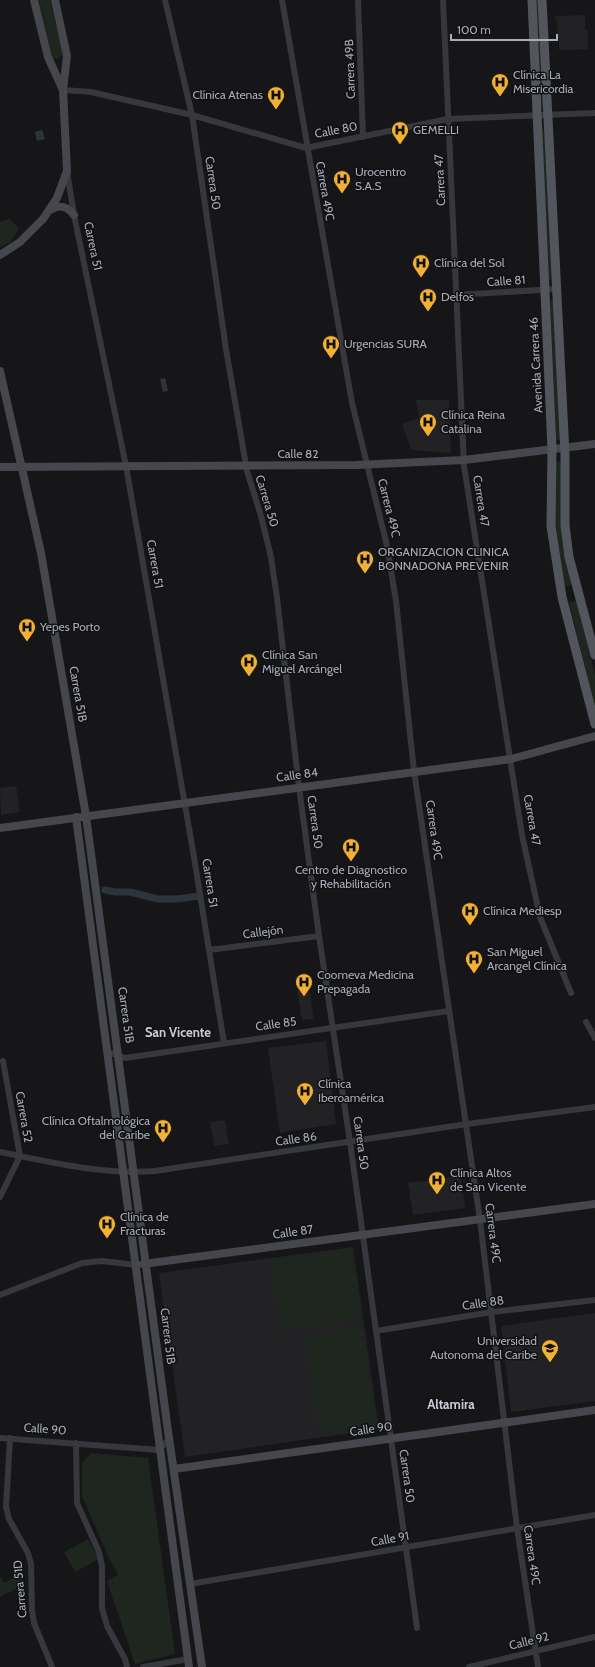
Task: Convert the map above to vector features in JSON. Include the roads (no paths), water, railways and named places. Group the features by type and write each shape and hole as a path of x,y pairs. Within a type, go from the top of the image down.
{"main road":[{"name":"Carrera 51","path":"34,0 48,58 63,90"},
{"name":"Carrera 51","path":"55,0 67,56 63,90 67,171"},
{"name":"Avenida Carrera 46","path":"532,0 552,449 551,526 562,597 595,724"},
{"name":"Avenida Carrera 46","path":"542,0 564,448 565,525 567,543 595,655"},
{"path":"48,58 54,64 58,64 65,60 67,56"},
{"path":"0,255 29,235 50,210 60,191 67,171"},
{"path":"50,210 56,206 63,206 70,209 74,214"},
{"name":"Carrera 51B","path":"0,371 41,553 86,816 120,1056 169,1439 202,1667"},
{"name":"Calle 82","path":"0,467 366,465 464,460 595,444"},
{"path":"562,597 579,594"},
{"name":"Calle 84","path":"0,828 414,770 510,759 595,736"},
{"name":"Carrera 51B","path":"76,817 124,1172 159,1450 189,1663"},
{"name":"Calle 87","path":"136,1265 595,1204"},
{"name":"Calle 90","path":"174,1469 595,1410"},
{"path":"159,1450 174,1469"}],"street":[{"name":"Carrera 50","path":"165,0 192,115 226,349 246,466 261,516 271,557 319,936 350,1142 417,1628"},
{"name":"Carrera 49C","path":"282,0 306,148 352,403 366,465 388,546 396,601 414,770 467,1124 492,1312 517,1528 538,1667"},
{"name":"Carrera 49B","path":"358,0 363,136"},
{"name":"Carrera 47","path":"443,0 464,460 522,835 540,917 572,993"},
{"name":"Calle 80","path":"63,90 91,92 192,115 306,148 448,119 595,113"},
{"name":"Carrera 51","path":"67,171 74,214 126,466 224,1043"},
{"name":"Calle 81","path":"456,295 556,288"},
{"name":"Callejón","path":"209,950 319,936"},
{"name":"Calle 85","path":"108,1052 125,1058 449,1011"},
{"path":"586,1022 595,1038"},
{"name":"Carrera 52","path":"0,1198 20,1156 3,1061"},
{"name":"Calle 86","path":"0,1152 104,1171 134,1173 467,1124 595,1107"},
{"name":"Calle 87","path":"0,1295 82,1263 102,1262 136,1265"},
{"name":"Calle 88","path":"376,1331 492,1312 595,1300"},
{"name":"Calle 90","path":"0,1438 159,1450"},
{"name":"Carrera 51D","path":"10,1438 6,1507 9,1519 28,1553 31,1564 31,1590 34,1623 52,1667"},
{"path":"159,1450 169,1439"},
{"path":"76,1443 77,1503 99,1552 102,1566 102,1608 107,1626 125,1659 127,1667"},
{"name":"Calle 91","path":"190,1584 595,1515"},
{"name":"Calle 92","path":"469,1667 595,1637"},
{"path":"143,1667 189,1663"}],"waterway":[{"path":"105,890 130,892 158,899 177,899 200,896"}],"place":[{"name":"Clínica La Misericordia","path":"500,97"},
{"name":"Clínica Atenas","path":"276,110"},
{"name":"GEMELLI","path":"400,145"},
{"name":"Urocentro S.A.S","path":"342,194"},
{"name":"Clínica del Sol","path":"421,278"},
{"name":"Delfos","path":"428,312"},
{"name":"Urgencias SURA","path":"331,359"},
{"name":"Clínica Reina Catalina","path":"428,437"},
{"name":"ORGANIZACION CLINICA BONNADONA PREVENIR","path":"365,574"},
{"name":"Yepes Porto","path":"27,642"},
{"name":"Clínica San Miguel Arcángel","path":"249,677"},
{"name":"Centro de Diagnostico y Rehabilitación","path":"351,862"},
{"name":"Clínica Mediesp","path":"470,926"},
{"name":"San Miguel Arcangel Clínica","path":"474,974"},
{"name":"Coomeva Medicina Prepagada","path":"304,997"},
{"name":"Clínica Iberoamérica","path":"305,1106"},
{"name":"Clínica Oftalmológica del Caribe","path":"163,1143"},
{"name":"Clínica Altos de San Vicente","path":"437,1195"},
{"name":"Clínica de Fracturas","path":"107,1239"},
{"name":"Universidad Autonoma del Caribe","path":"550,1363"}],"district":[{"name":"San Vicente","path":"178,1032"},
{"name":"Altamira","path":"451,1404"}]}
